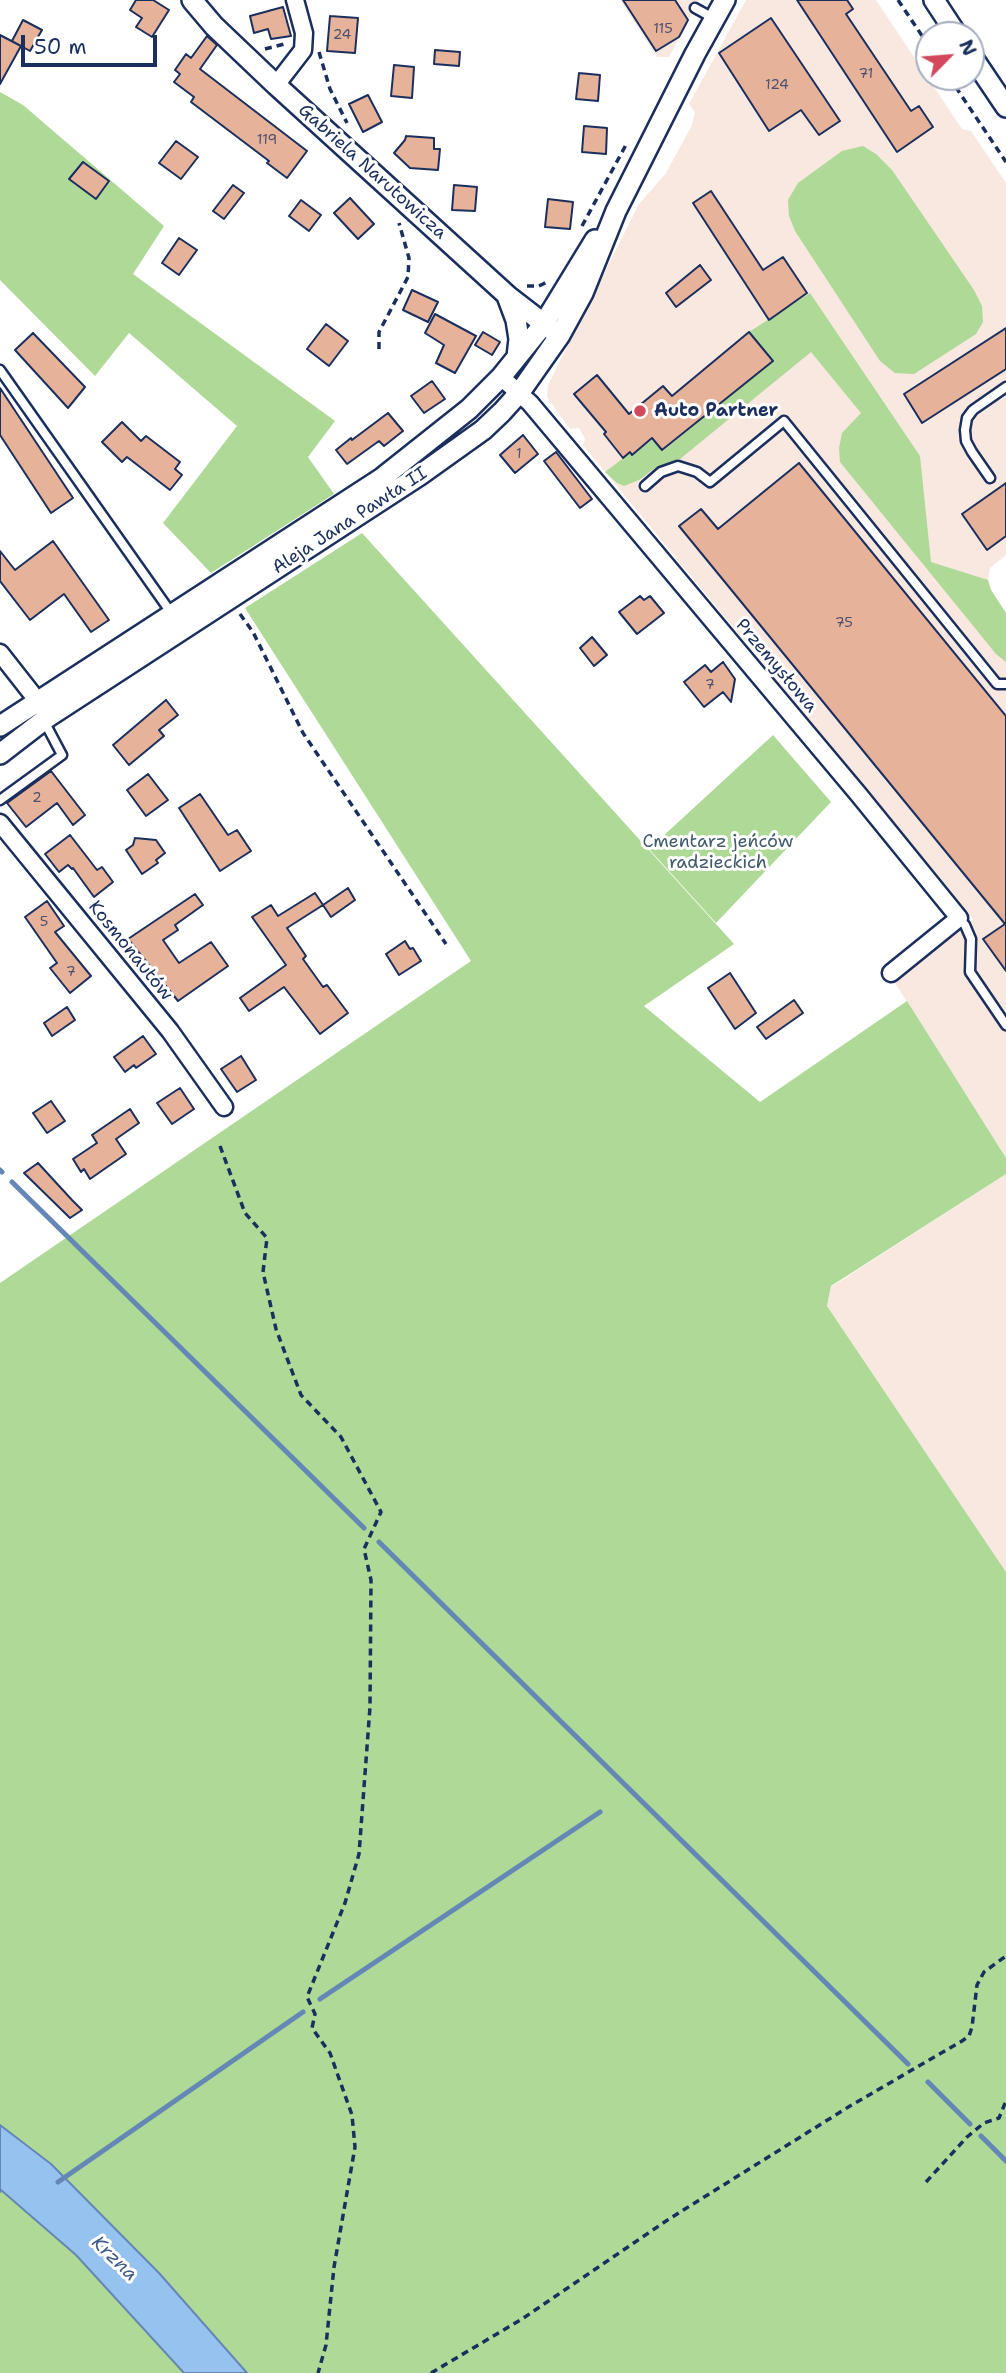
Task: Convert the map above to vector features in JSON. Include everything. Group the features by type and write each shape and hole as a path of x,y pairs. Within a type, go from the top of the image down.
{"street":[{"name":"Gabriela Narutowicza","path":"192,0 214,26 276,85 513,289 543,325 560,335"},
{"path":"276,85 303,50 304,33 295,0"},
{"name":"Aleja Jana Pawła II","path":"0,754 43,713 172,614 224,591 420,475 483,429 520,392 560,335 583,293 616,211 725,0"},
{"path":"934,0 948,21"},
{"path":"985,76 1006,107"},
{"name":"Aleja Jana Pawła II","path":"0,726 43,713 224,591 382,478 469,409 501,377 543,325 581,261 616,211"},
{"path":"513,289 519,339 517,357"},
{"name":"Przemysłowa","path":"501,377 520,392 850,784 959,918"},
{"path":"0,653 43,713"},
{"name":"Kosmonautów","path":"0,823 165,1024 224,1107"},
{"path":"891,973 959,918"}],"lane":[{"path":"695,8 715,19"},
{"path":"0,370 172,614"},
{"path":"990,478 966,441 967,418 973,410 1006,387"},
{"path":"645,486 661,472 678,466 697,472 710,482 784,421 997,684 1006,684"},
{"path":"0,800 62,755 43,713"},
{"path":"959,918 971,939 970,972 1006,1025"}],"path":[{"path":"898,0 915,25"},
{"path":"317,43 330,89 351,132"},
{"path":"958,91 1006,162"},
{"path":"580,229 633,133"},
{"path":"379,349 379,332 408,277 409,258 398,221 408,230"},
{"path":"513,289 539,286 554,277"},
{"path":"224,591 253,632 303,733 446,944"},
{"path":"220,1146 245,1213 267,1238 263,1272 276,1329 302,1395 341,1437 381,1512 364,1549 371,1580 370,1707 359,1854 345,1903 307,1997 315,2014 312,2028 330,2053 352,2115 355,2147 334,2267 326,2345 318,2373"},
{"path":"432,2373 522,2319 669,2220 816,2127 969,2036 975,1993 984,1972 1006,1956"},
{"path":"926,2182 967,2137 984,2123 999,2118 1006,2101"}],"shaded area":[{"path":"620,0 699,0 669,57 657,57"},
{"path":"746,0 876,0 915,58 915,91 937,91 962,129 971,131 1006,183 1006,555 990,568 988,580 991,590 1006,613 1006,1158 895,983 973,919 583,445 585,439 579,428 570,429 547,397 548,385 639,204 666,173 692,125 695,112 689,104"},
{"path":"1006,1174 1006,1572 827,1306 831,1287"}],"green space":[{"path":"0,92 23,105 164,226 133,274 335,421 308,457 334,494 211,573 163,523 237,426 129,333 95,376 0,280"},
{"path":"863,146 876,154 892,170 974,290 982,306 983,322 976,334 914,374 895,373 880,361 795,231 789,216 788,200 798,183 842,151"},
{"path":"810,293 920,456 931,562 988,580 991,590 1006,613 1006,662 996,654 840,462 842,433 861,413 811,352 680,459 655,468 639,480 624,486 605,472 652,440 663,451 773,361 749,332"},
{"path":"362,533 734,944 644,1006 760,1102 907,1001 1006,1158 1006,1174 831,1286 827,1306 1006,1572 1006,2373 247,2373 159,2273 51,2164 0,2125 0,1283 471,961 245,608"},
{"name":"Cmentarz jeńców radzieckich","path":"773,735 831,802 716,923 649,849"},
{"path":"0,2189 76,2255 184,2373 0,2373"}],"water":[{"name":"Krzna","path":"0,2125 51,2164 159,2273 247,2373 184,2373 76,2255 1,2190 0,2192"}],"building":[{"path":"136,0 153,0 169,10 152,37 136,27 142,18 130,10"},
{"path":"623,0 675,0 688,20 679,37 656,51"},
{"path":"797,0 847,0 853,9 846,14 911,111 919,106 933,127 897,152"},
{"path":"283,7 291,36 271,39 268,29 254,33 250,16"},
{"path":"330,16 358,18 355,53 327,51"},
{"path":"771,18 840,121 819,135 801,110 769,131 719,53"},
{"path":"23,20 42,30 30,51 12,41"},
{"path":"0,35 21,46 0,84"},
{"path":"207,36 217,45 200,69 307,151 287,178 267,163 269,161 191,102 194,97 174,82 180,74 175,70 186,54 191,58"},
{"path":"435,50 460,52 459,66 434,64"},
{"path":"394,65 414,67 412,98 391,96"},
{"path":"579,73 600,75 598,101 576,99"},
{"path":"368,95 382,122 363,132 349,104"},
{"path":"584,126 607,128 606,154 582,152"},
{"path":"406,136 434,138 434,149 440,149 438,170 410,168 394,153"},
{"path":"176,141 198,157 181,179 159,163"},
{"path":"83,162 109,181 96,199 69,179"},
{"path":"233,185 244,193 224,219 213,211"},
{"path":"454,185 477,187 475,211 452,210"},
{"path":"711,191 763,270 783,257 807,293 769,320 693,203"},
{"path":"350,198 374,224 358,239 334,213"},
{"path":"548,199 573,202 570,229 545,227"},
{"path":"301,200 321,215 309,231 289,216"},
{"path":"179,238 197,250 179,275 162,263"},
{"path":"700,265 711,280 676,307 666,293"},
{"path":"412,290 438,302 428,322 403,310"},
{"path":"435,314 476,336 455,373 436,363 444,345 425,333"},
{"path":"326,324 348,341 329,366 307,349"},
{"path":"1006,328 1006,369 922,423 904,394"},
{"path":"483,332 500,342 492,355 475,345"},
{"path":"749,332 773,361 662,450 652,438 632,455 630,452 623,458 604,434 606,432 574,394 597,375 629,414 663,386 672,396"},
{"path":"33,333 85,387 68,408 15,350"},
{"path":"432,381 445,399 424,413 411,396"},
{"path":"0,388 73,498 51,513 0,435"},
{"path":"388,413 403,431 384,446 379,441 347,464 336,450"},
{"path":"122,422 141,441 146,436 180,462 175,469 182,475 170,490 127,457 122,462 102,442"},
{"path":"523,435 538,454 515,473 500,455"},
{"path":"556,452 592,499 580,508 544,461"},
{"path":"799,463 1006,716 1006,971 983,939 1005,924 679,526 701,509 718,529"},
{"path":"1006,483 1006,536 987,550 962,514"},
{"path":"53,541 109,620 91,632 64,594 30,620 0,581 0,551 15,570"},
{"path":"640,596 644,600 650,596 664,613 637,634 619,612"},
{"path":"592,637 607,655 594,666 580,648"},
{"path":"723,662 735,679 731,702 723,692 704,707 684,682 705,665 711,672"},
{"path":"166,700 178,715 159,730 164,736 129,765 113,745"},
{"path":"51,771 85,815 73,825 57,803 26,827 7,803"},
{"path":"148,774 168,800 146,816 127,790"},
{"path":"200,794 228,835 237,830 251,851 220,871 179,808"},
{"path":"70,835 97,870 102,867 113,882 94,897 73,868 68,865 59,872 45,854"},
{"path":"135,838 156,840 165,853 156,860 158,863 142,874 126,850 133,845"},
{"path":"348,888 355,900 331,917 323,905"},
{"path":"315,893 323,905 287,928 306,956 303,959 323,987 327,985 348,1013 320,1034 284,987 249,1011 240,998 286,965 252,917 271,905 278,916"},
{"path":"195,894 203,905 175,925 178,930 163,940 179,963 211,942 228,966 178,1001 128,939"},
{"path":"47,901 64,926 55,932 91,976 70,993 50,968 57,963 25,917"},
{"path":"405,941 421,961 399,975 386,954"},
{"path":"730,973 756,1013 735,1029 708,988"},
{"path":"794,1000 803,1013 766,1039 757,1027"},
{"path":"67,1007 75,1020 52,1036 44,1023"},
{"path":"143,1036 156,1054 125,1072 114,1057"},
{"path":"241,1056 256,1080 237,1092 221,1069"},
{"path":"180,1088 194,1109 172,1124 157,1103"},
{"path":"51,1101 65,1121 47,1133 33,1113"},
{"path":"130,1109 139,1123 116,1139 126,1154 90,1179 84,1169 81,1172 73,1159 97,1143 92,1135"},
{"path":"38,1163 82,1210 70,1218 24,1173"}],"waterway":[{"path":"12,1182 364,1528"},
{"path":"379,1542 908,2064"},
{"path":"320,1999 600,1812"},
{"path":"58,2182 303,2012"},
{"path":"928,2082 970,2124"},
{"path":"981,2136 1006,2161"}],"place":[{"name":"Auto Partner","path":"640,411"}]}
